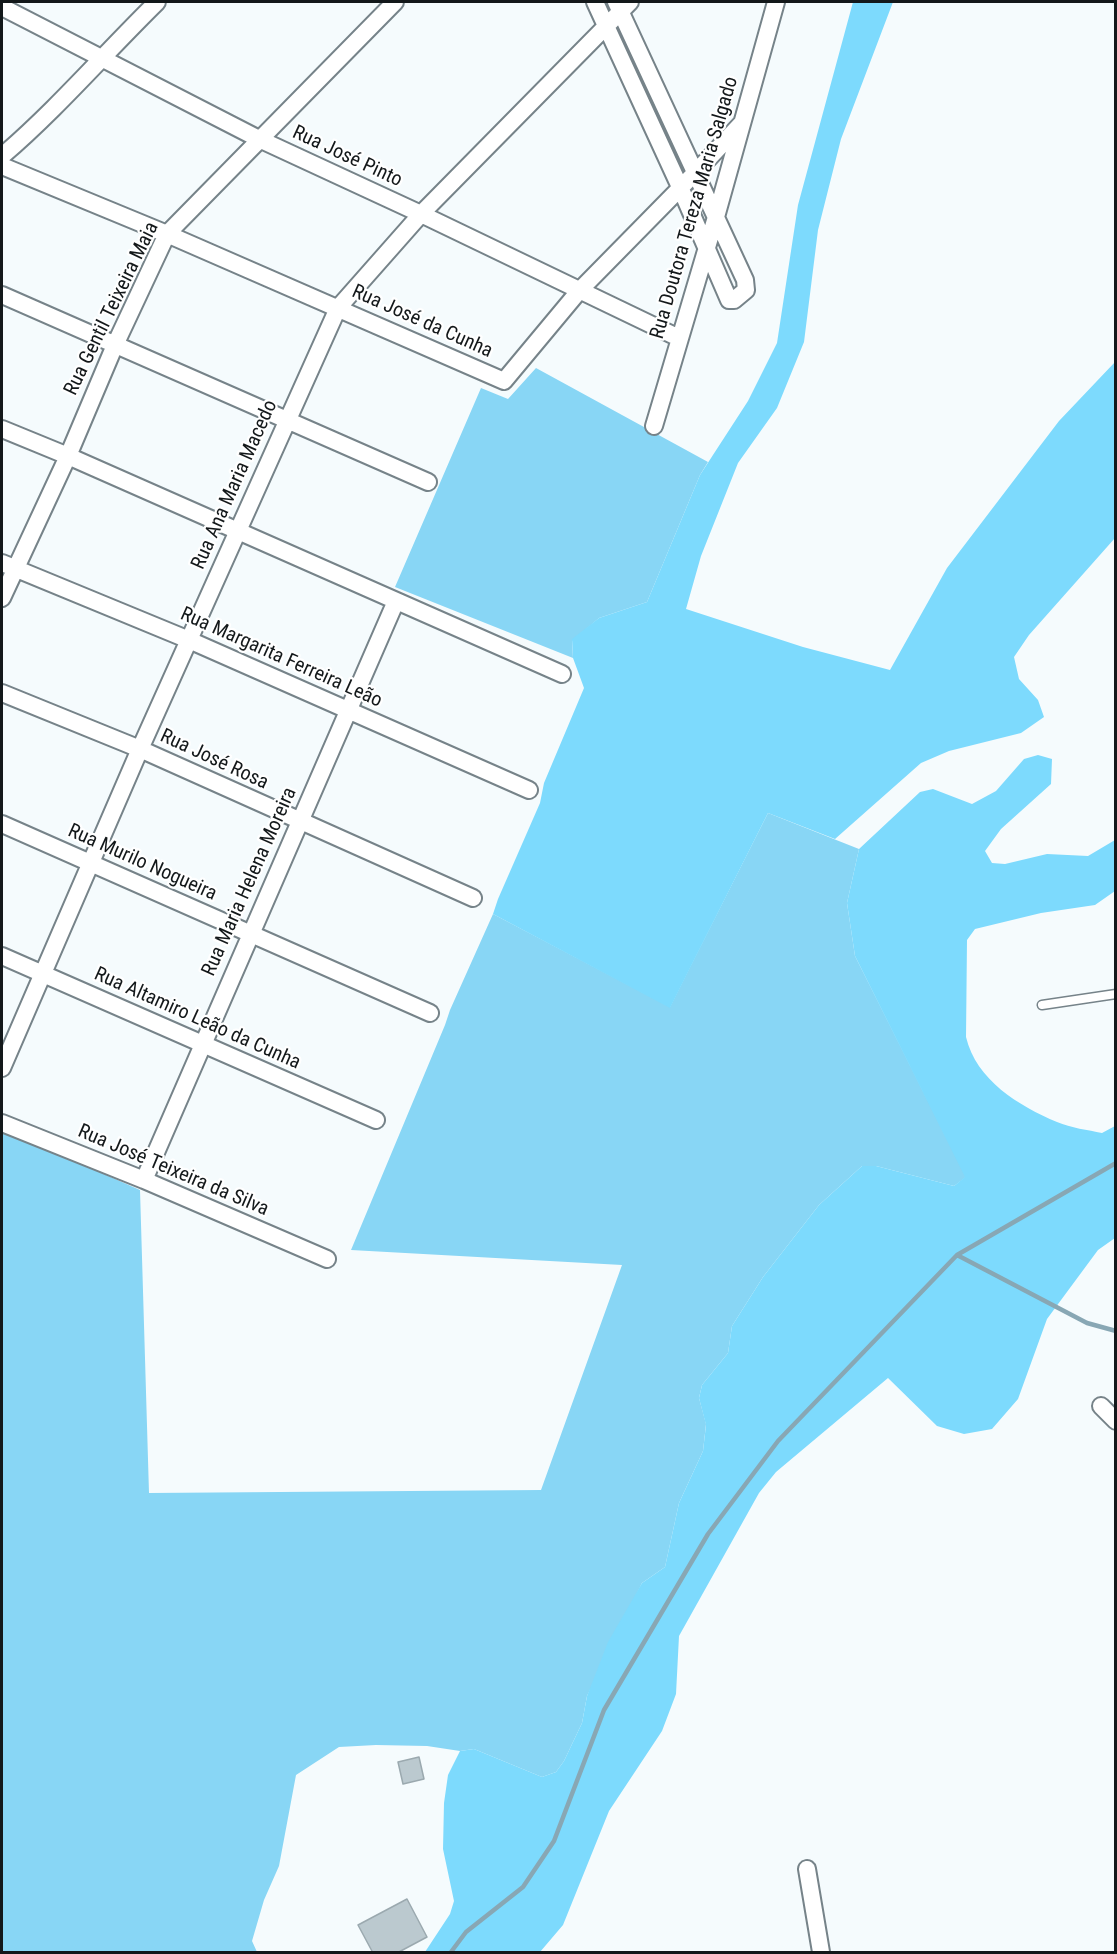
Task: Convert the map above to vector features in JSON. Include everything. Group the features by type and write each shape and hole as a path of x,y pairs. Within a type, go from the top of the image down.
{"street":[{"path":"2,156 35,127 157,2"},
{"name":"Rua Gentil Teixeira Maia","path":"2,598 8,566 68,456 115,345 167,234 395,2"},
{"path":"595,2 729,300 734,300 747,288 745,280 622,5"},
{"name":"Rua Doutora Tereza Maria Salgado","path":"654,426 776,2"},
{"name":"Rua Ana Maria Macedo","path":"2,1068 140,749 338,308 421,214 622,5"},
{"name":"Rua José Pinto","path":"2,7 259,140 421,214 679,338"},
{"name":"Rua José da Cunha","path":"2,166 167,234 504,381 579,291 696,173 741,124"},
{"path":"2,295 428,482"},
{"path":"2,429 238,530 562,674"},
{"name":"Rua Margarita Ferreira Leão","path":"8,566 189,640 529,790"},
{"name":"Rua Maria Helena Moreira","path":"144,1180 396,601"},
{"name":"Rua José Rosa","path":"2,693 140,749 473,898"},
{"name":"Rua Murilo Nogueira","path":"2,824 430,1013"},
{"name":"Rua Altamiro Leão da Cunha","path":"2,956 376,1120"},
{"name":"Rua José Teixeira da Silva","path":"2,1123 144,1180 327,1259"},
{"path":"1101,1406 1116,1421"},
{"path":"807,1869 821,1953"}],"lane":[{"path":"1042,1005 1116,994"}],"shaded area":[{"path":"853,2 893,2 841,139 818,230 804,342 777,408 738,463 701,556 686,609 803,647 890,670 947,568 1059,421 1115,362 1115,538 1029,635 1014,657 1019,679 1038,700 1044,717 1021,733 949,751 921,763 835,839 768,813 670,1008 493,914 540,803 544,783 584,688 573,658 572,639 599,618 647,602 700,475 748,401 777,343 798,205"},
{"path":"536,368 708,462 700,475 647,602 599,618 572,641 573,658 395,587 481,388 508,399"},
{"path":"1038,755 1052,759 1051,784 1001,829 985,851 992,863 1005,864 1047,854 1088,856 1115,840 1115,891 1095,905 1041,913 975,929 967,940 966,1037 971,1052 989,1079 1028,1108 1057,1122 1080,1129 1102,1133 1115,1126 1115,1238 1098,1250 1047,1319 1018,1399 992,1429 964,1434 937,1426 888,1378 776,1472 759,1493 679,1636 676,1694 662,1731 609,1811 563,1925 540,1952 425,1952 450,1914 454,1901 443,1849 444,1803 448,1775 460,1751 474,1749 542,1777 556,1772 564,1761 582,1723 587,1696 608,1642 642,1583 665,1567 679,1503 703,1451 706,1425 699,1398 702,1385 728,1353 732,1326 763,1277 819,1205 862,1166 876,1166 954,1186 965,1177 855,956 847,903 859,849 920,792 933,789 972,804 996,791 1024,759"},
{"path":"768,813 859,849 847,903 855,956 966,1177 954,1186 876,1166 862,1166 819,1205 763,1277 732,1326 728,1353 702,1385 699,1398 706,1424 703,1451 679,1503 665,1567 642,1583 587,1696 582,1723 564,1761 556,1772 542,1777 474,1749 460,1751 427,1746 376,1745 339,1747 296,1775 279,1866 264,1900 252,1941 257,1952 2,1952 2,1129 140,1190 149,1493 541,1490 622,1265 351,1250 450,1010 493,914 670,1007"}],"building":[{"path":"419,1757 424,1779 403,1784 398,1762"},
{"path":"407,1899 427,1937 397,1953 373,1953 358,1925"}],"waterway":[{"path":"451,1952 466,1932 523,1887 554,1841 604,1710 708,1534 778,1441 957,1255 1116,1163"},
{"path":"957,1255 1087,1323 1116,1331"}]}
